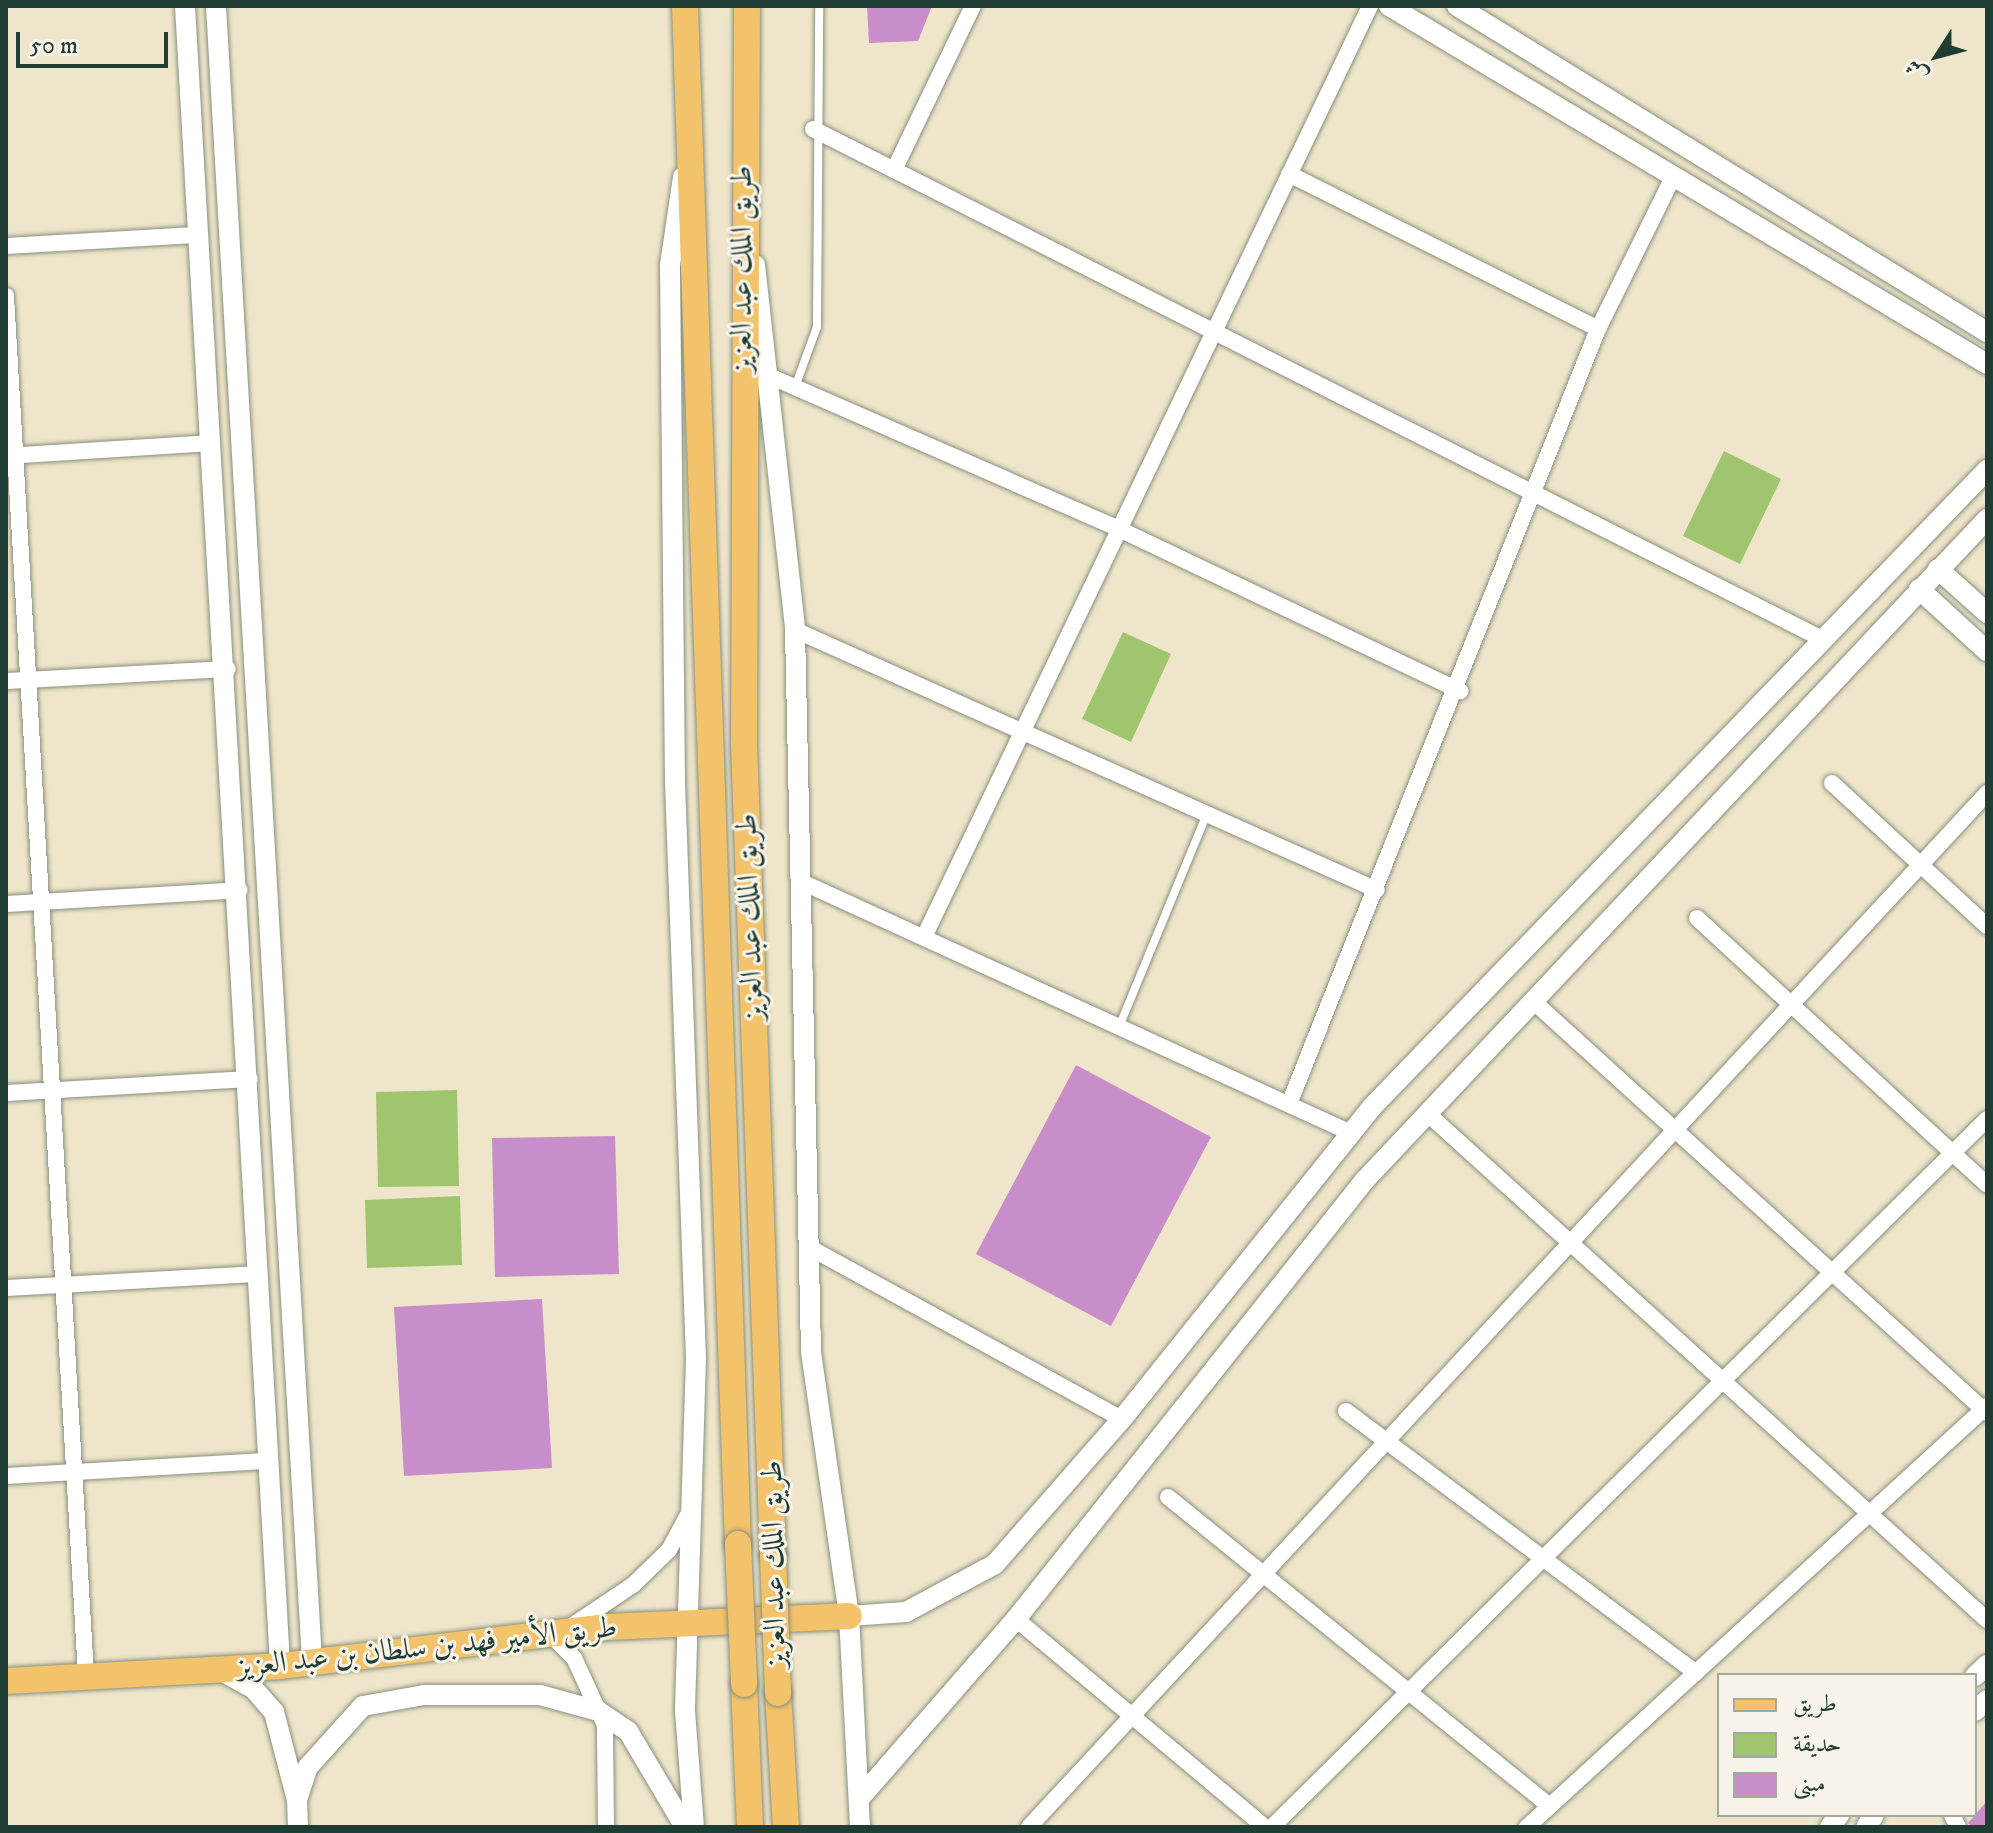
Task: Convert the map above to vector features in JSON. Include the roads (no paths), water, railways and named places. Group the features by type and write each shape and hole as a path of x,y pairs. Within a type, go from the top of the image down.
{"main road":[{"path":"685,6 686,153 750,1827"},
{"name":"طريق الملك عبد العزيز","path":"747,6 742,188 744,744 778,1693 786,1827"},
{"name":"طريق الأمير فهد بن سلطان بن عبد العزيز","path":"6,1681 280,1666 691,1622 849,1616"}],"street":[{"path":"185,6 196,235 228,669 280,1666"},
{"path":"216,6 312,1663"},
{"path":"894,170 973,6"},
{"path":"924,937 1370,6"},
{"path":"1389,6 1671,181 1987,364"},
{"path":"1457,6 1987,332"},
{"path":"813,129 1216,328 1822,639"},
{"path":"686,153 670,265 693,1505 691,1622 685,1711 694,1827"},
{"path":"1289,174 1598,329"},
{"path":"1289,1104 1460,691 1598,329 1671,181"},
{"path":"742,188 767,375 795,630 804,883 807,1246 811,1352 849,1616 860,1827"},
{"path":"6,246 196,235"},
{"path":"6,296 11,456 28,680 86,1677"},
{"path":"767,375 1119,529 1460,691"},
{"path":"11,456 212,443"},
{"path":"849,1616 906,1612 995,1564 1122,1419 1351,1133 1987,470"},
{"path":"859,1799 1016,1619 1336,1216 1533,1001 1987,519"},
{"path":"1938,569 1987,613"},
{"path":"1919,589 1987,651"},
{"path":"795,630 1377,890"},
{"path":"6,681 228,669"},
{"path":"1832,783 1987,926"},
{"path":"1029,1827 1987,793"},
{"path":"804,883 1351,1133"},
{"path":"6,904 240,890"},
{"path":"1697,918 1987,1185"},
{"path":"1527,1827 1986,1410 1533,1001"},
{"path":"6,1093 250,1079"},
{"path":"1428,1114 1987,1620"},
{"path":"1272,1827 1987,1119"},
{"path":"807,1246 1122,1419"},
{"path":"6,1288 260,1274"},
{"path":"1346,1411 1696,1673"},
{"path":"6,1476 270,1461"},
{"path":"1168,1497 1549,1806"},
{"path":"606,1827 605,1725 574,1658 554,1638 660,1559 693,1505"},
{"path":"1016,1619 1265,1827"},
{"path":"220,1670 253,1688 274,1712 297,1800 298,1827"},
{"path":"297,1800 308,1767 363,1706 424,1695 540,1695 598,1711 628,1731 685,1827"}],"lane":[{"path":"795,388 817,327 813,129 819,6"},
{"path":"1119,1027 1207,814"}]}
